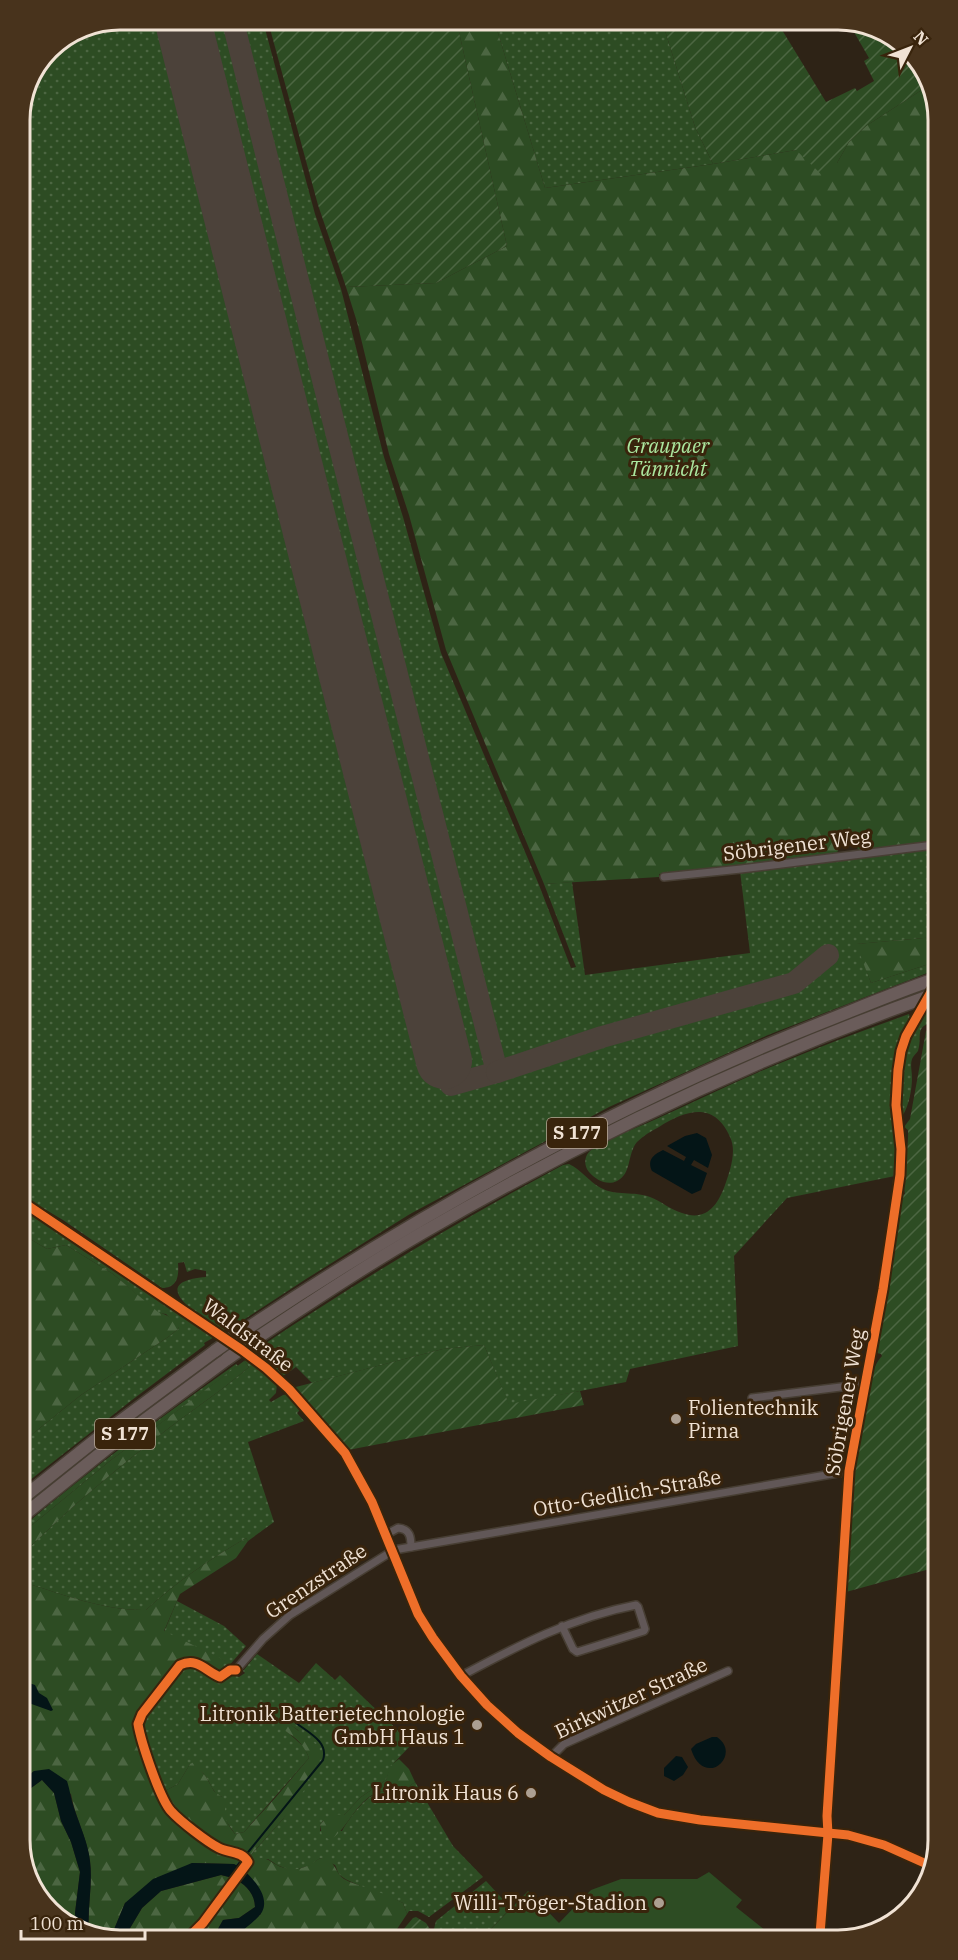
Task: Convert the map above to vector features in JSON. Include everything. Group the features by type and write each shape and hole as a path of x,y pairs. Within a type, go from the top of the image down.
{"highway":[{"name":"S 177","path":"30,1492 103,1434 242,1332 413,1223 512,1167 640,1102 767,1045 928,981"},
{"name":"S 177","path":"30,1511 111,1444 227,1359 317,1298 420,1234 571,1151 774,1056 928,997"}],"street":[{"name":"Söbrigener Weg","path":"664,877 928,846"},
{"name":"Söbrigener Weg","path":"820,1930 849,1471 883,1289 900,1175 901,1149 896,1105 901,1051 913,1022 928,997"},
{"name":"Waldstraße","path":"30,1207 120,1266 266,1368 309,1410 345,1453 363,1485 393,1551"},
{"path":"752,1398 865,1384"},
{"name":"Otto-Gedlich-Straße","path":"393,1551 849,1471"},
{"path":"387,1534 398,1528 405,1530 411,1537 411,1547"},
{"name":"Birkwitzer Straße","path":"393,1551 418,1614 438,1646 461,1676 501,1718 551,1757 604,1790 658,1813 867,1839 924,1863"},
{"name":"Grenzstraße","path":"236,1670 290,1615 393,1551"},
{"path":"461,1676 513,1648 562,1626 584,1618 636,1605 645,1629 577,1652 573,1649 562,1626"},
{"name":"Birkwitzer Straße","path":"551,1757 564,1744 728,1671"}],"green space":[{"path":"120,30 265,30 315,214 341,289 384,457 441,653 539,885 571,968 576,967 544,884 572,882 585,975 750,953 740,871 928,848 928,938 857,944 871,983 928,964 928,973 768,1035 609,1107 410,1214 234,1326 231,1325 222,1331 192,1310 178,1293 179,1286 188,1280 206,1277 206,1271 195,1269 187,1272 184,1262 178,1263 176,1280 171,1286 162,1288 63,1220 30,1201 30,114 37,85 45,70 56,56 85,37"},
{"path":"270,30 459,30 507,246 436,283 346,287 318,205"},
{"name":"Graupaer Tännicht","path":"459,30 497,30 545,188 796,150 837,163 849,142 866,126 922,90 928,120 928,843 860,850 849,843 842,844 836,854 740,867 659,874 659,877 544,884 446,650 409,515 389,454 357,322 346,287 436,283 507,246"},
{"path":"497,30 665,30 695,127 713,164 545,188"},
{"path":"665,30 782,30 826,102 855,88 857,91 874,81 864,61 869,58 854,32 861,33 880,40 880,78 918,78 921,85 922,90 866,126 849,142 837,163 820,173 796,150 713,164 695,127"},
{"path":"928,938 928,964 871,983 856,944"},
{"path":"928,1005 928,1024 921,1029 918,1051 912,1059 911,1092 903,1115 900,1114 899,1088 904,1053 913,1029"},
{"path":"909,1014 910,1018 902,1033 904,1034 899,1049 895,1176 787,1198 734,1256 738,1346 630,1369 626,1382 509,1405 484,1345 443,1349 312,1383 296,1367 283,1376 267,1360 268,1357 259,1350 264,1347 263,1345 373,1274 563,1165 569,1164 607,1190 644,1195 678,1212 698,1215 710,1210 719,1199 729,1174 733,1148 730,1137 723,1126 716,1118 708,1114 699,1112 679,1116 644,1136 634,1147 625,1174 617,1181 609,1183 598,1180 586,1167 586,1156 594,1148 610,1140 747,1077"},
{"path":"928,1030 928,1569 846,1592 850,1505 858,1432 872,1373 882,1356 877,1353 879,1342 876,1340 883,1302 886,1301 900,1196 905,1194 901,1187 908,1130 904,1127 910,1119"},
{"path":"30,1211 216,1336 204,1343 205,1345 30,1480 30,1436 81,1395 179,1328 166,1314 158,1313 113,1274 66,1245 47,1249 30,1239"},
{"path":"30,1239 47,1249 66,1245 113,1274 158,1312 165,1314 175,1322 179,1328 81,1395 30,1436"},
{"path":"484,1345 509,1404 580,1391 584,1405 348,1450 338,1436 292,1388 443,1349"},
{"path":"248,1358 277,1384 276,1393 269,1400 271,1402 288,1394 301,1409 297,1413 304,1421 248,1442 274,1522 248,1541 246,1538 181,1580 146,1610 100,1605 30,1584 30,1547 113,1472 249,1367 244,1361"},
{"path":"244,1361 249,1367 113,1472 30,1547 30,1527 111,1460"},
{"path":"236,1364 238,1366 111,1460 30,1527 30,1521 156,1422"},
{"path":"246,1538 248,1541 236,1558 180,1594 164,1631 226,1661 218,1670 193,1661 179,1664 140,1713 137,1720 137,1731 167,1810 214,1846 240,1856 246,1861 241,1868 234,1864 192,1863 125,1903 114,1930 91,1925 89,1924 90,1861 71,1794 34,1771 30,1774 30,1584 100,1605 146,1610 169,1590 219,1554"},
{"path":"177,1601 224,1626 246,1646 221,1675 207,1667 218,1670 225,1661 164,1632"},
{"path":"257,1654 299,1683 316,1663 335,1680 340,1675 412,1744 391,1766 386,1780 361,1797 344,1815 323,1821 320,1831 342,1831 354,1813 371,1796 384,1791 399,1794 415,1782 453,1846 483,1877 429,1917 418,1911 409,1911 407,1914 403,1903 349,1881 339,1874 335,1865 320,1858 311,1865 292,1871 268,1859 253,1859 250,1856 283,1819 315,1765 298,1730 272,1710 284,1729 304,1747 309,1758 244,1832 235,1834 224,1818 222,1797 214,1791 203,1773 190,1764 178,1784 163,1792 141,1729 141,1720 144,1715 181,1666 197,1665 221,1679 230,1674 239,1677 245,1673 243,1671"},
{"path":"272,1710 319,1747 320,1757 315,1765 319,1770 283,1819 248,1858 240,1852 221,1847 182,1818 169,1806 163,1792 178,1784 190,1764 194,1762 214,1791 227,1801 225,1815 232,1830 235,1834 244,1832 309,1758 295,1738 265,1715 266,1712"},
{"path":"399,1759 409,1769 415,1782 399,1794 384,1791 367,1798 337,1835 330,1840 322,1835 320,1825 322,1822 334,1815 344,1815 361,1797 386,1780 390,1766"},
{"path":"42,1780 54,1793 61,1821 71,1842 80,1872 75,1918 56,1904 37,1875 30,1840 30,1789"},
{"path":"262,1858 281,1867 299,1869 320,1858 326,1859 333,1864 344,1879 403,1903 407,1914 396,1930 243,1930 261,1914 249,1875 244,1871 253,1859"},
{"name":"Willi-Tröger-Stadion","path":"709,1872 742,1900 736,1907 765,1930 490,1930 528,1891 559,1923 591,1890 621,1879 697,1879"},
{"path":"221,1875 233,1878 194,1930 129,1930 142,1908 161,1891"},
{"path":"237,1880 250,1891 255,1907 239,1918 223,1920 217,1930 199,1930"},
{"path":"486,1881 511,1908 490,1930 435,1930 436,1921"},
{"path":"416,1917 426,1923 430,1930 403,1930"}],"shaded area":[{"path":"697,1133 706,1138 712,1155 708,1168 694,1160 691,1165 707,1173 701,1190 692,1194 652,1171 650,1164 654,1156 663,1150 684,1161 686,1157 667,1146 685,1136"},
{"path":"30,1683 35,1685 39,1693 47,1698 53,1710 30,1703"},
{"path":"717,1737 724,1744 726,1752 724,1760 712,1768 704,1767 697,1761 691,1749 696,1744"},
{"path":"676,1756 682,1757 688,1767 683,1775 674,1781 664,1776 664,1768"},
{"path":"49,1769 67,1781 90,1861 89,1924 75,1918 80,1872 71,1842 61,1821 54,1793 42,1780 30,1789 30,1774 34,1771"},
{"path":"192,1863 234,1864 241,1868 233,1878 221,1875 161,1891 142,1908 129,1930 114,1930 125,1903 153,1879"},
{"path":"244,1871 256,1884 264,1900 262,1912 243,1930 217,1930 223,1920 239,1918 255,1907 250,1891 237,1880"}],"waterway":[{"path":"236,1867 323,1760 321,1743 296,1723"}],"taxiway":[{"path":"235,30 497,1072 451,1085 444,1061"},
{"path":"497,1072 602,1037 794,983 828,955"}],"runway":[{"path":"185,30 444,1061"}],"cycle path":[{"path":"820,1930 849,1471 883,1289 900,1175 901,1149 896,1105 901,1051 906,1036 928,997"},
{"path":"30,1207 242,1350 289,1389 345,1453 372,1502 418,1614 433,1638 461,1676 487,1705 518,1733 604,1790 658,1813 700,1820 848,1835 884,1845 924,1863"},
{"path":"196,1930 248,1862 242,1856 219,1848 208,1841 171,1811 152,1770 138,1724 142,1714 180,1665 197,1664 220,1677 230,1670 236,1670"}],"place":[{"name":"Folientechnik Pirna","path":"676,1419"},
{"name":"Litronik Batterietechnologie GmbH Haus 1","path":"477,1725"},
{"name":"Litronik Haus 6","path":"531,1793"},
{"name":"Willi-Tröger-Stadion","path":"659,1903"}]}
